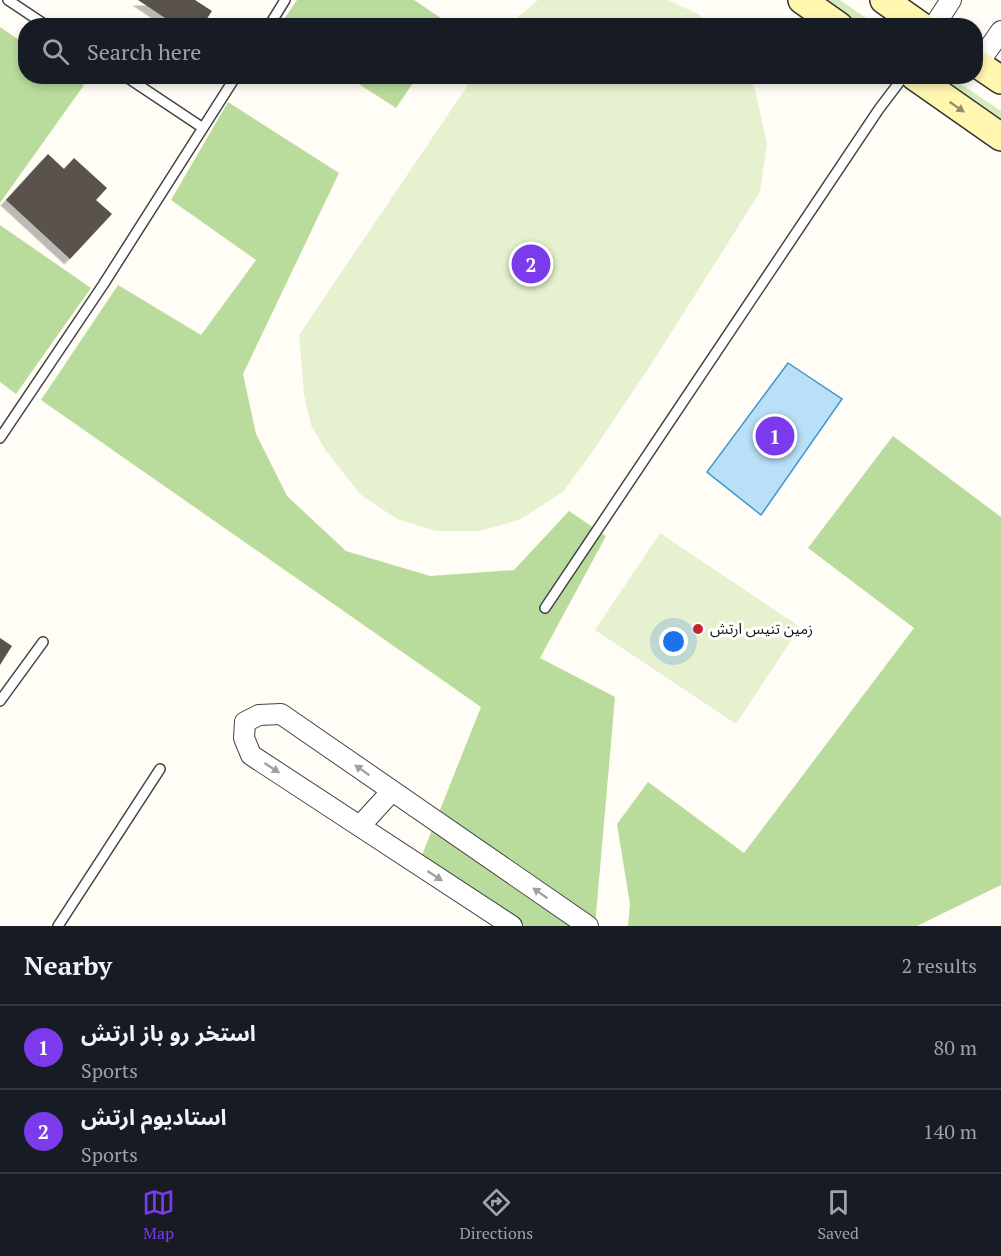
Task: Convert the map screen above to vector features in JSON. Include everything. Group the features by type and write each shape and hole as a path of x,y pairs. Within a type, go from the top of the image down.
{"main road":[{"path":"802,0 828,18"},
{"path":"884,0 910,18"},
{"path":"983,68 1001,80"},
{"path":"925,84 1001,137"}],"street":[{"path":"939,18 951,0"},
{"path":"983,54 1001,31"},
{"path":"512,926 251,754 244,738 245,722 259,715 281,714 588,926"},
{"path":"360,826 392,791"}],"lane":[{"path":"8,0 35,18"},
{"path":"274,18 285,0"},
{"path":"137,84 203,128"},
{"path":"0,438 103,285 231,84"},
{"path":"545,608 898,84"},
{"path":"0,701 43,642"},
{"path":"58,926 160,769"}],"green space":[{"path":"297,0 414,0 441,18 285,18"},
{"path":"538,0 668,0 702,18 517,18"},
{"path":"819,0 840,0 866,18 845,18"},
{"path":"0,27 18,39 18,84 84,85 0,203"},
{"path":"359,84 412,84 396,108"},
{"path":"469,84 752,84 767,144 760,192 652,363 563,492 519,520 480,531 436,531 397,519 361,495 326,451 311,425 304,395 299,335"},
{"path":"937,84 960,84 1001,111 1001,128"},
{"path":"228,102 339,173 243,374 256,434 287,496 346,551 430,576 514,570 569,511 606,536 540,658 615,697 595,926 524,926 416,870 481,707 41,400 118,285 201,335 256,260 171,200"},
{"path":"0,225 91,288 16,394 0,382"},
{"path":"893,436 1001,517 1001,885 917,926 628,926 630,904 617,824 648,782 744,853 914,628 808,548"},
{"name":"زمین تنیس ارتش","path":"660,533 800,627 736,724 595,630"}],"water":[{"path":"788,363 842,399 761,515 707,472"}],"building":[{"path":"138,0 195,0 212,11 207,18 165,18"},
{"path":"48,154 64,169 74,158 107,188 96,200 112,214 70,259 6,200"},
{"path":"0,638 12,646 0,665"}],"place":[{"name":"استادیوم ارتش","path":"531,264"},
{"name":"استخر رو باز ارتش","path":"775,436"},
{"name":"زمین تنیس ارتش","path":"698,629"}]}
